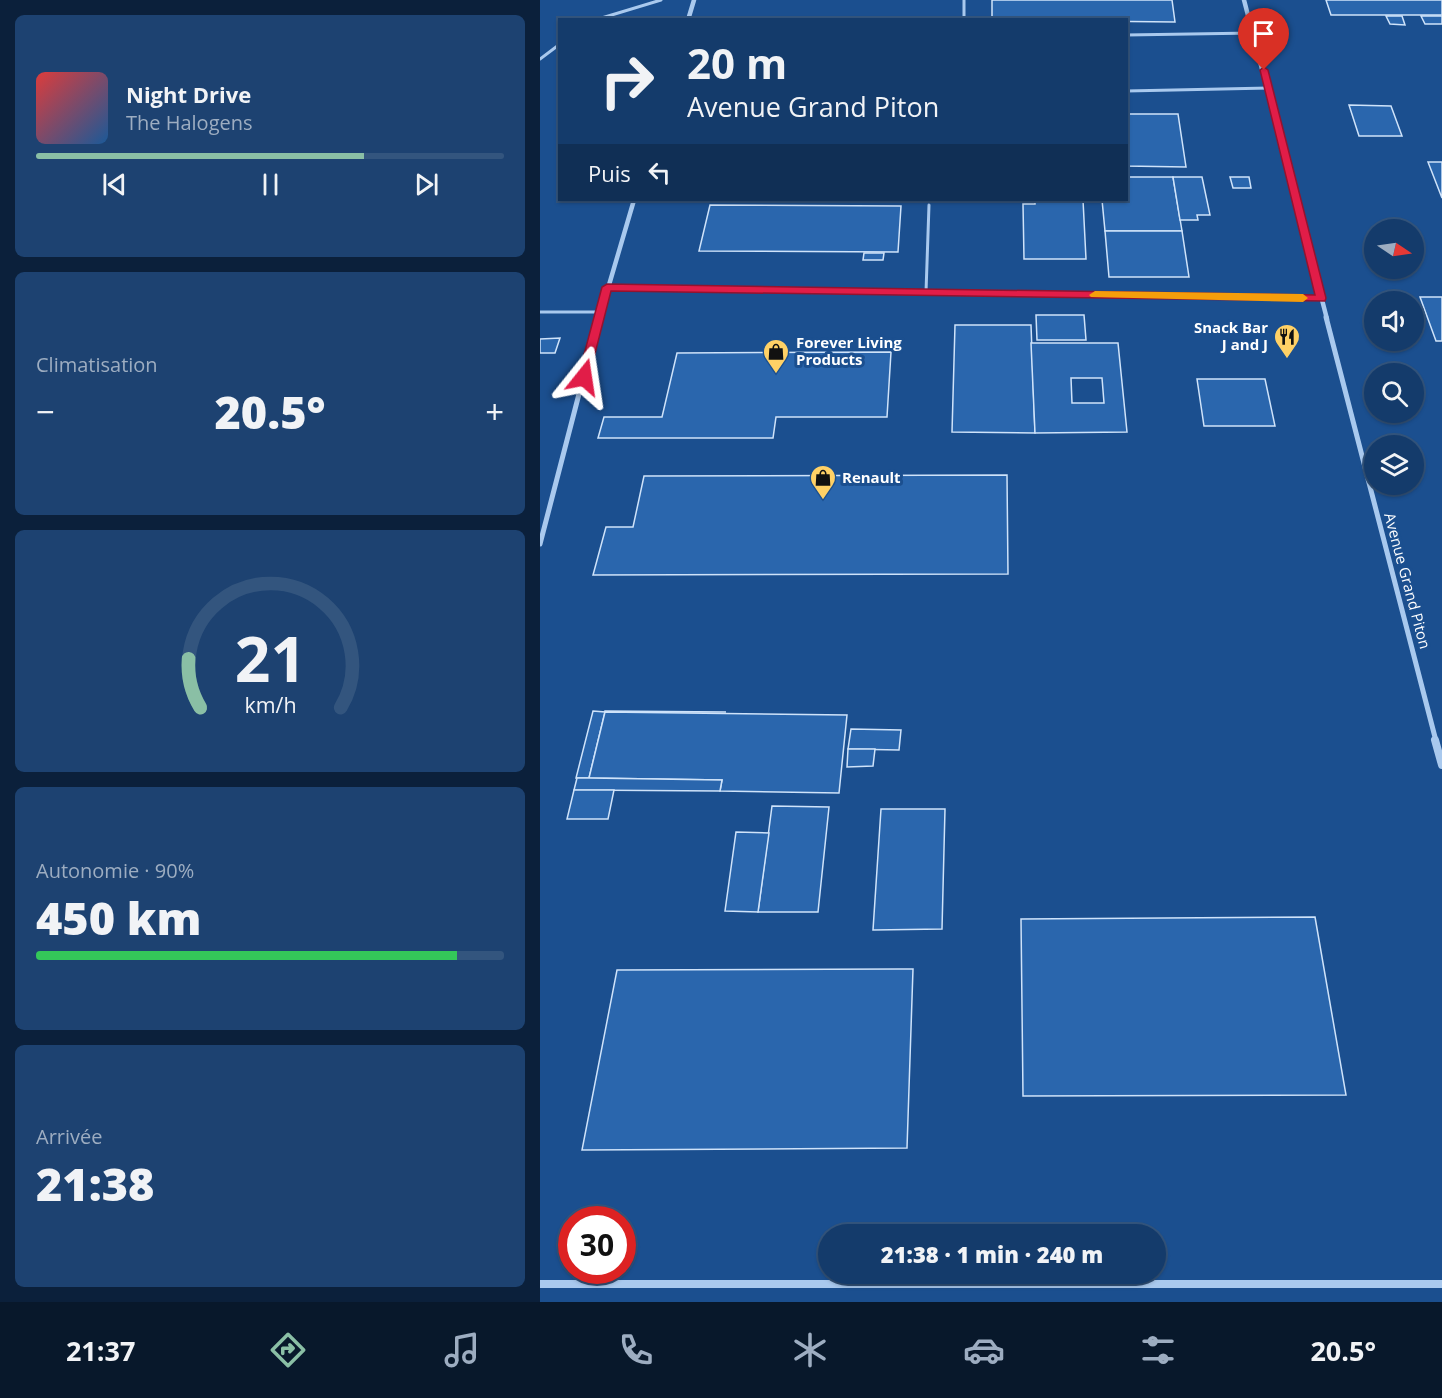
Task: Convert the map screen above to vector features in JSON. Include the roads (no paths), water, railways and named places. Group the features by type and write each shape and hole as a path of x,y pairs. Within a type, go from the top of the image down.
{"street":[{"path":"689,18 694,0"},
{"name":"Avenue Grand Piton","path":"1244,0 1269,88 1442,765"},
{"path":"540,544 607,287 634,201"},
{"path":"607,287 1321,298"},
{"path":"540,1284 1442,1284"}],"lane":[{"path":"602,18 661,0"},
{"path":"964,0 964,18"},
{"path":"1128,35 1254,33"},
{"path":"540,59 558,46"},
{"path":"1128,91 1269,88"},
{"path":"926,292 929,205"},
{"path":"540,312 601,312"}],"place":[{"name":"Snack Bar J and J","path":"1287,360"},
{"name":"Forever Living Products","path":"776,375"},
{"name":"Renault","path":"823,501"}]}
